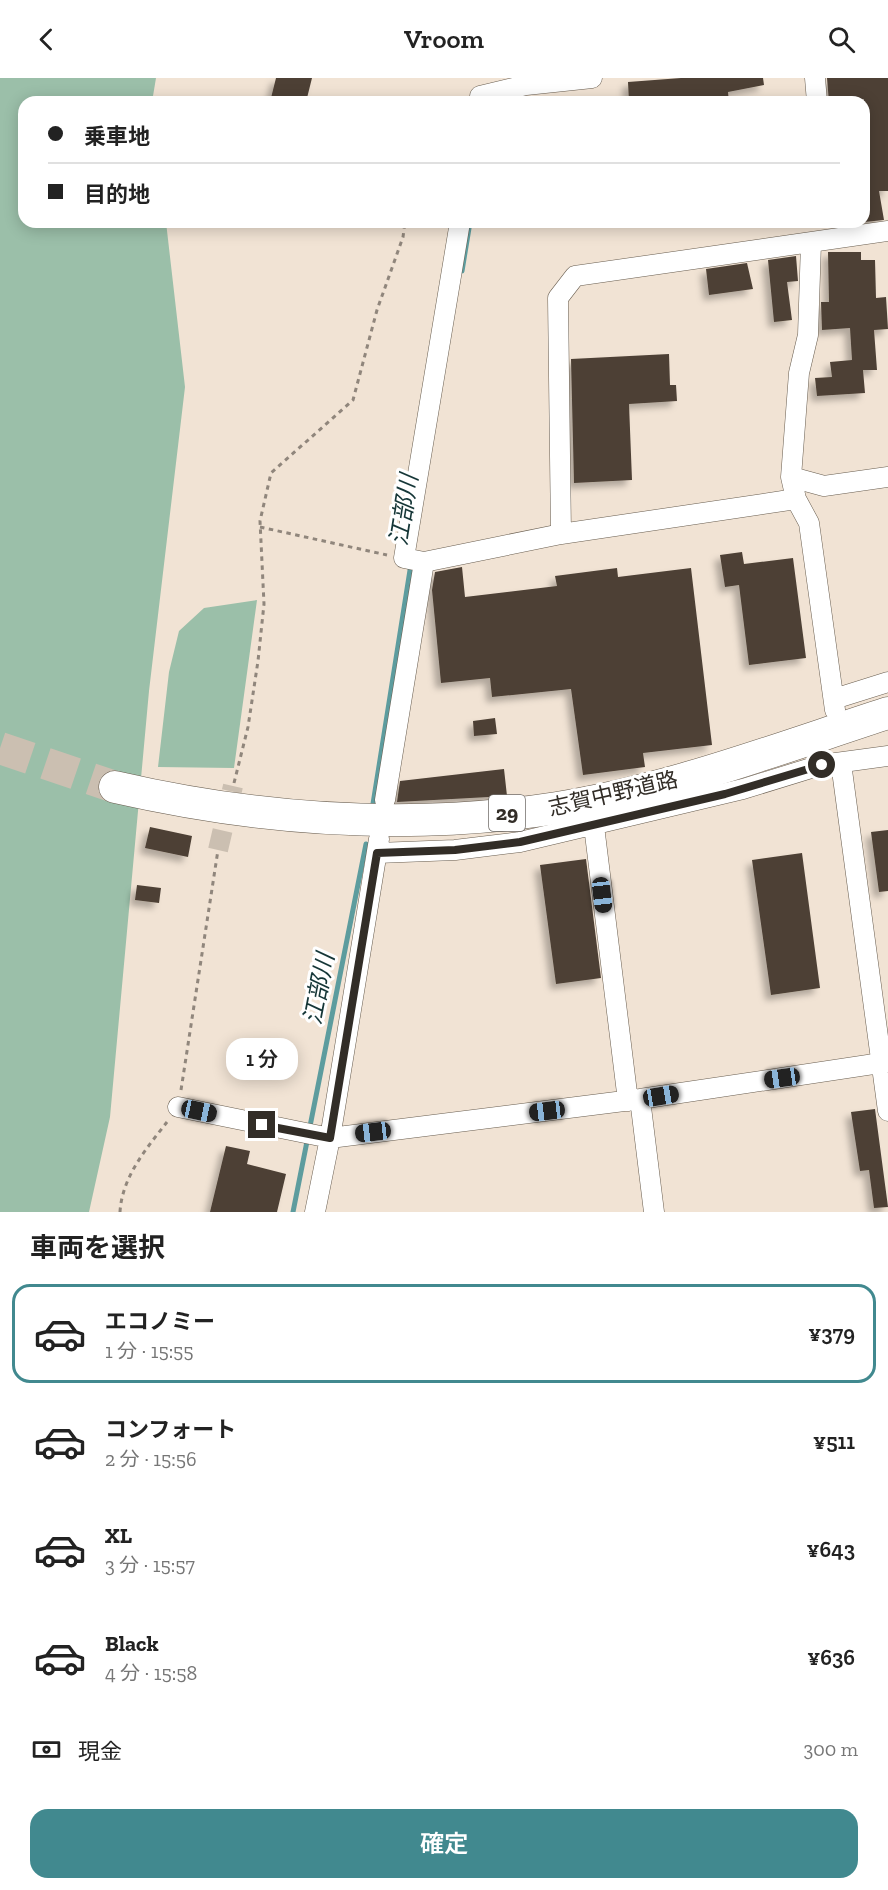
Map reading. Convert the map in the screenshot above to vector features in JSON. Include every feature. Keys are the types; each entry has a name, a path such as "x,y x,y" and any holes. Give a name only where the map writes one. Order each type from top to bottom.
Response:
{"main road":[{"name":"志賀中野道路","path":"115,787 178,801 282,816 438,820 556,808 652,788 888,713"}],"street":[{"path":"482,96 492,78"},
{"path":"490,96 526,85 592,78"},
{"path":"815,78 816,96"},
{"path":"459,228 404,558 424,562 561,534 796,499"},
{"path":"561,534 558,298 575,276 823,235 888,231"},
{"path":"823,235 808,335 799,373 791,477 796,499 809,523 834,704 888,682"},
{"path":"791,477 824,486 888,477"},
{"path":"385,800 424,562"},
{"path":"315,1212 330,1138 378,846 455,850 520,842 743,789 822,765 888,756"},
{"path":"841,763 884,1062 888,1111"},
{"path":"594,826 634,1100 654,1212"},
{"path":"178,1107 330,1138 634,1100 884,1062"}],"path":[{"path":"233,786 248,727 264,604 260,527 271,473 353,400 377,310 404,228"},
{"path":"260,527 404,558"},
{"path":"120,1212 121,1197 138,1160 178,1107 218,850"}],"green space":[{"path":"0,78 156,78 153,96 18,96 18,228 167,228 185,387 149,691 110,1117 89,1212 0,1212"},
{"path":"257,600 234,768 158,767 169,672 179,631 204,608"}],"building":[{"path":"276,78 312,78 308,96 272,96"},
{"path":"681,78 763,78 764,85 728,92 728,96 629,96 628,82"},
{"path":"827,78 888,78 888,191 879,191 884,220 870,221 870,96 828,96"},
{"path":"828,252 861,252 861,260 875,260 876,298 886,297 888,329 874,330 877,370 863,370 865,393 817,396 815,378 832,377 830,362 852,360 850,328 822,330 821,302 829,302"},
{"path":"796,256 798,281 787,282 792,320 774,322 768,260"},
{"path":"747,263 753,289 709,295 706,269"},
{"path":"669,354 670,385 676,385 677,401 629,404 632,480 574,483 571,359"},
{"path":"742,552 744,564 793,558 806,658 749,665 739,585 725,587 720,555"},
{"path":"462,567 465,597 557,586 555,576 617,568 618,577 691,568 712,745 643,753 645,767 583,775 571,689 492,697 490,678 441,683 432,590 435,572"},
{"path":"495,718 497,734 474,736 473,721"},
{"path":"504,769 507,796 397,802 400,781"},
{"path":"150,827 192,836 188,857 145,848"},
{"path":"888,830 888,891 879,892 871,832"},
{"path":"802,853 820,988 771,995 752,860"},
{"path":"586,859 601,978 556,984 540,865"},
{"path":"137,885 161,888 159,903 135,900"},
{"path":"875,1109 888,1207 874,1208 869,1170 860,1171 851,1112"},
{"path":"226,1146 250,1151 247,1164 286,1174 277,1212 210,1212"}],"waterway":[{"name":"江部川","path":"462,271 469,228"},
{"name":"江部川","path":"373,804 411,564"},
{"name":"江部川","path":"293,1212 366,844"}],"tunnel":[{"path":"0,748 115,787"},
{"path":"218,850 233,786"}],"route":[{"path":"262,1125 330,1138 377,853 455,850 520,842 647,814 743,789 822,765"}]}
